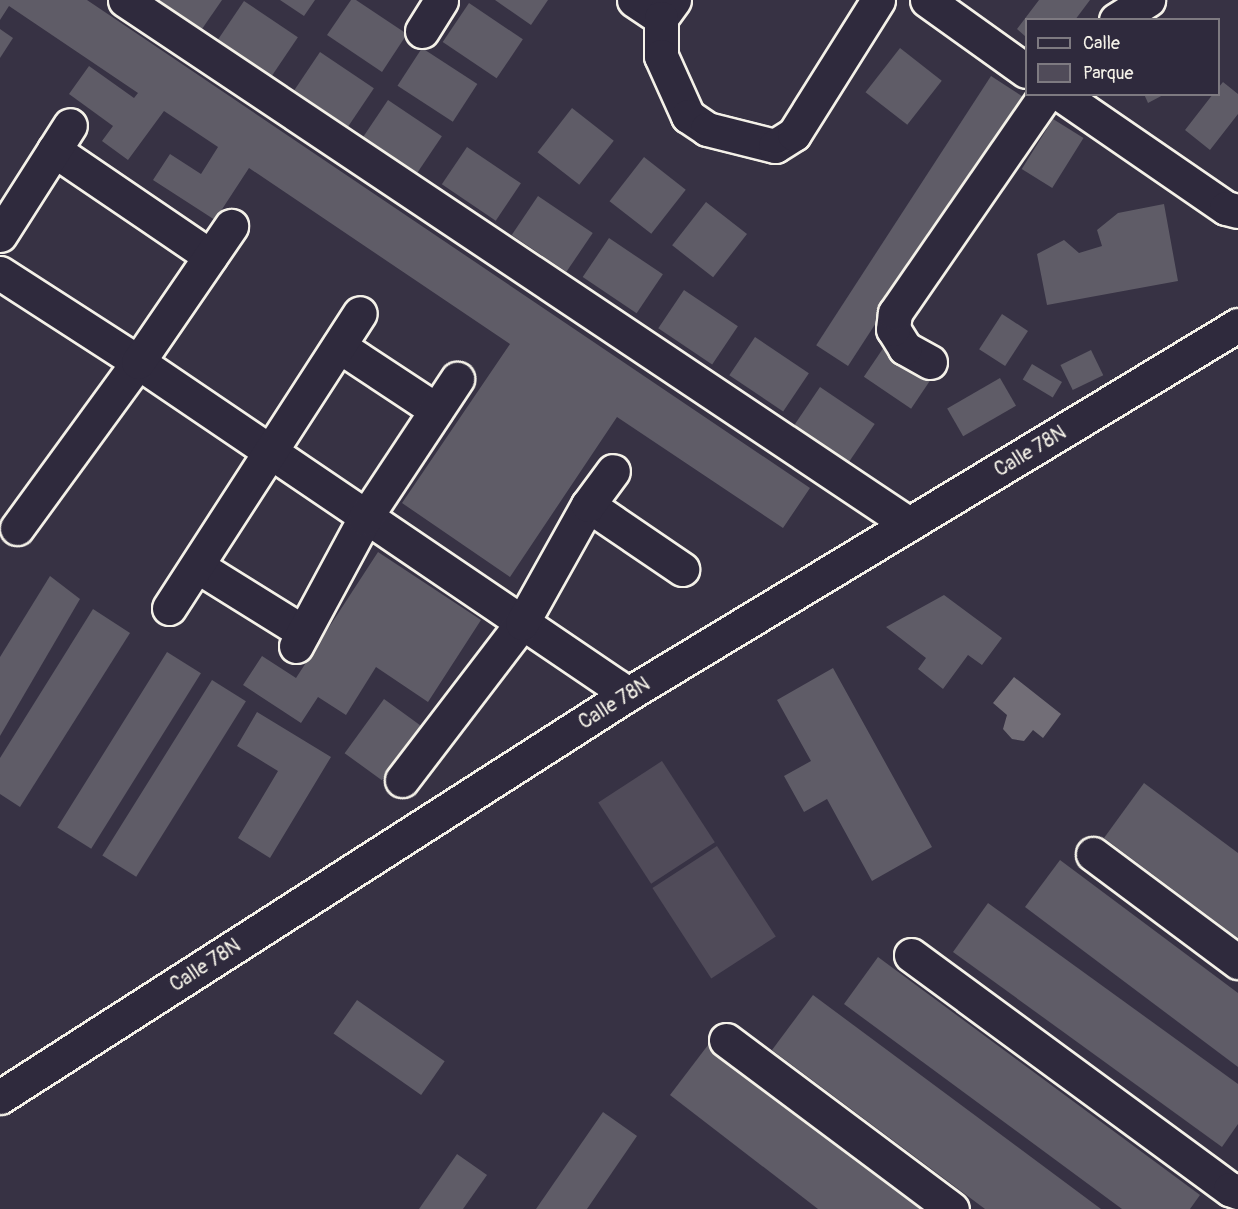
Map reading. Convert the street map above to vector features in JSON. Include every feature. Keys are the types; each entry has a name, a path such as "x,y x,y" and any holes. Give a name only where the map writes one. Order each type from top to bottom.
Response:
{"street":[{"path":"125,0 909,524"},
{"path":"422,31 441,0"},
{"path":"656,6 661,56 688,116 707,129 775,146 794,134 878,0"},
{"path":"927,0 1025,70"},
{"path":"1119,18 1148,0"},
{"path":"930,362 906,348 893,329 896,313 1045,96"},
{"path":"1063,96 1234,217"},
{"path":"0,235 62,137 210,256"},
{"path":"16,528 138,362 231,226"},
{"path":"0,273 138,362 269,454 628,694"},
{"path":"169,608 360,313"},
{"name":"Calle 78N","path":"0,1096 628,694 1238,325"},
{"path":"339,346 436,410"},
{"path":"197,566 299,639 365,518 457,379"},
{"path":"402,780 522,622 588,506 613,471"},
{"path":"588,506 682,569"},
{"path":"1093,854 1238,962"},
{"path":"911,955 1231,1191"},
{"path":"726,1040 952,1209"}],"green space":[{"path":"662,761 715,842 651,884 598,802"},
{"path":"717,846 776,937 711,979 652,888"}],"shaded area":[{"path":"1014,677 1061,714 1043,738 1033,730 1024,741 1012,739 1003,729 1007,715 993,703"}],"building":[{"path":"0,0 87,0 810,488 783,528 617,417 510,577 402,503 510,344 249,168 215,220 153,180 170,154 201,174 218,147 164,111 128,160 102,141 113,126 69,94 89,66 134,98 138,93 9,6 0,20"},
{"path":"159,0 222,0 202,29"},
{"path":"280,0 315,0 304,16"},
{"path":"351,0 356,0 407,34 382,72 327,35"},
{"path":"495,0 548,0 531,25"},
{"path":"1039,0 1090,0 1076,18 1025,18"},
{"path":"244,1 298,37 272,76 218,40"},
{"path":"469,3 523,39 497,78 443,42"},
{"path":"1025,18 1025,36 1017,29"},
{"path":"0,29 13,38 0,58"},
{"path":"422,48 477,84 453,122 397,86"},
{"path":"900,48 942,81 907,125 866,92"},
{"path":"320,52 374,88 348,126 294,90"},
{"path":"991,76 1023,97 848,366 816,345"},
{"path":"1223,82 1238,94 1238,114 1210,150 1185,130 1211,96 1220,96 1220,86"},
{"path":"1145,96 1161,96 1148,103"},
{"path":"388,100 442,136 416,174 362,138"},
{"path":"572,108 614,141 579,185 538,152"},
{"path":"1053,119 1084,138 1052,188 1022,169"},
{"path":"467,147 521,183 496,221 442,184"},
{"path":"644,157 686,190 651,234 610,201"},
{"path":"538,196 593,233 566,272 512,235"},
{"path":"706,202 747,234 713,277 672,245"},
{"path":"1164,204 1178,281 1047,305 1037,254 1064,240 1079,253 1102,246 1097,230 1118,213"},
{"path":"609,238 663,274 637,313 583,277"},
{"path":"684,290 738,326 712,364 658,328"},
{"path":"1002,314 1028,331 1005,366 979,349"},
{"path":"755,337 809,373 783,411 729,375"},
{"path":"884,347 931,379 911,409 864,377"},
{"path":"1091,350 1103,375 1073,390 1060,365"},
{"path":"1032,364 1062,382 1053,397 1023,379"},
{"path":"1000,378 1016,406 963,436 947,408"},
{"path":"820,387 875,424 848,463 794,426"},
{"path":"378,552 481,620 428,702 376,667 346,715 318,697 301,723 243,685 262,656 296,678"},
{"path":"50,576 80,599 0,736 0,657"},
{"path":"944,595 1002,638 982,665 968,655 943,689 918,669 926,658 886,627"},
{"path":"93,609 130,633 20,807 0,794 0,758"},
{"path":"167,652 201,673 91,849 57,828"},
{"path":"833,668 932,847 872,881 827,799 804,812 784,776 811,761 777,700"},
{"path":"212,680 246,701 136,877 102,856"},
{"path":"384,699 421,726 382,780 345,753"},
{"path":"257,712 331,757 270,858 238,838 278,771 237,746"},
{"path":"1144,783 1238,853 1238,938 1104,838"},
{"path":"1060,860 1238,993 1238,1067 1025,907"},
{"path":"988,903 1238,1084 1238,1124 1222,1147 953,952"},
{"path":"878,957 1200,1195 1190,1209 1122,1209 844,1004"},
{"path":"813,995 1101,1209 985,1209 772,1050"},
{"path":"357,1000 445,1061 421,1095 333,1034"},
{"path":"708,1045 920,1209 818,1209 670,1095"},
{"path":"603,1112 637,1136 587,1209 536,1209"},
{"path":"457,1154 487,1175 463,1209 419,1209"}]}
